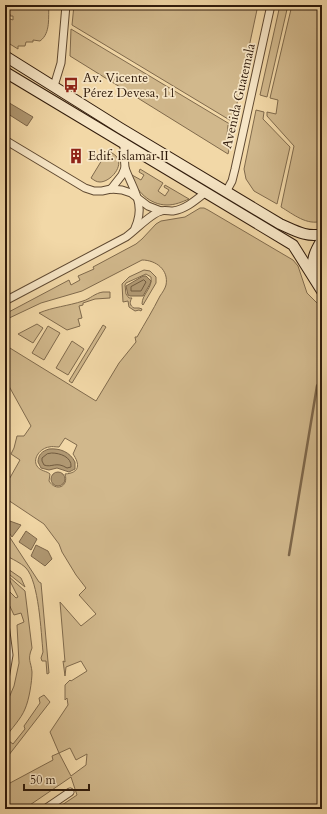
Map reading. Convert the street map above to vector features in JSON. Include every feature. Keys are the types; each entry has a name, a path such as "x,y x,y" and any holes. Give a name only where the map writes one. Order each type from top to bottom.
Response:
{"main road":[{"path":"5,56 226,192 299,233 314,236 322,234"},
{"path":"5,72 124,142 293,245 322,291"},
{"path":"316,281 313,270 313,259 316,248 322,240"}],"street":[{"path":"54,86 61,63 66,5"},
{"name":"Avenida Guatemala","path":"226,192 232,181 235,169 271,5"},
{"path":"5,140 86,188 94,191 111,189 122,190 138,198 148,206 161,211 172,211 183,208 206,192"},
{"path":"124,142 126,168 138,198 140,218 134,232"},
{"path":"111,189 126,168"},
{"path":"5,301 134,232 147,220 161,211"},
{"path":"5,624 9,655 5,679"},
{"path":"45,809 70,792"}],"shaded area":[{"path":"22,5 49,5 48,24 44,38 40,41 33,40 33,42 26,42 25,46 18,46 18,49 5,41 5,17 13,20 13,16 10,16 10,14 5,10"},
{"path":"74,5 258,5 233,122 72,25"},
{"path":"280,5 288,5 267,97 260,95"},
{"path":"292,5 322,5 322,221 316,222 306,221 281,207 294,146 267,116 267,112 276,114 278,100 270,98"},
{"path":"71,29 233,126 228,125 227,135 232,137 228,154 70,56"},
{"path":"256,110 264,112 263,119 290,147 277,204 254,191 246,179 244,169"},
{"path":"108,150 116,156 119,164 118,169 108,179 100,182 96,181 91,178"},
{"path":"140,169 163,183 158,191 165,196 169,190 164,187 165,185 189,199 176,204 167,205 155,203 149,200 140,192 132,175 141,180 144,175 139,172"},
{"path":"200,208 204,208 293,260 298,266 307,293 322,308 322,809 56,809 77,795 71,777 24,809 5,809 5,774 10,783 53,760 52,756 59,753 50,732 68,705 67,698 65,700 65,685 70,680 71,681 87,671 81,661 66,667 65,676 60,602 81,626 96,614 79,595 86,588 76,575 62,552 59,544 44,524 5,498 5,482 7,483 20,460 11,454 17,436 24,436 31,426 5,379 5,345 96,401 119,363 136,342 135,337 137,337 165,288 165,275 163,270 157,264 147,260 142,260 82,291 41,303 5,320 5,314 69,280 71,285 80,280 78,276 94,269 93,267 136,244 161,221 185,217","holes":["65,438 77,445 73,454 78,464 74,472 65,474 66,478 64,485 58,487 49,481 50,474 38,468 36,457 43,449 59,447","70,748 76,760 87,754 86,765 71,776 59,753"]},
{"path":"144,270 150,271 156,277 156,283 143,305 142,300 149,288 151,277 146,274 126,283 125,285 126,294 129,298 132,298 130,304 134,308 142,309 141,311 135,311 129,307 128,301 123,302 122,284 129,277"},
{"path":"103,292 110,292 110,298 95,299 79,306 82,318 78,319 80,326 67,330 39,313 83,301"},
{"path":"37,324 43,328 33,343 18,334"},
{"path":"103,325 106,327 72,383 69,381"},
{"path":"48,326 60,333 44,360 32,353"},
{"path":"72,341 84,349 68,375 56,368"},
{"path":"5,530 41,583 49,673 47,674 46,661 42,661 41,658 43,652 40,620 34,584 26,568 5,555"},
{"path":"5,567 21,578 25,587 5,571"},
{"path":"7,575 25,591 32,648 30,658 32,672 30,691 25,709 5,738 5,707 14,686 19,663 17,625 24,622 21,613 14,615 5,596 5,587 16,598 18,597"},
{"path":"44,695 50,702 5,760 5,738 13,744 25,729 24,726 40,703 39,698"}],"water":[{"path":"6,101 33,117 27,126 5,112"},
{"path":"143,276 146,276 151,281 143,296 128,295 126,286"},
{"path":"49,449 57,449 67,453 75,462 75,469 69,472 57,468 49,470 41,468 38,462 39,457 42,452"},
{"path":"58,472 63,474 65,479 63,484 58,486 53,484 51,479 53,474"},
{"path":"7,520 21,525 12,537 5,527"},
{"path":"26,531 37,539 31,550 19,542"},
{"path":"36,545 48,551 52,559 45,566 31,556"}],"waterway":[{"path":"289,555 317,386 322,378"}],"place":[{"name":"Av. Vicente Pérez Devesa, 11","path":"71,85"},
{"name":"Edif. Islamar II","path":"76,156"}]}
